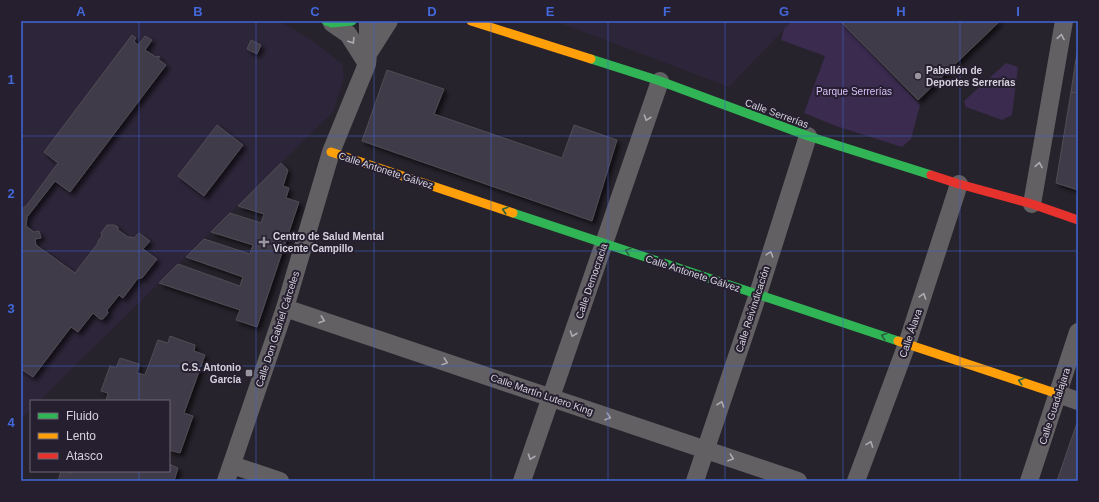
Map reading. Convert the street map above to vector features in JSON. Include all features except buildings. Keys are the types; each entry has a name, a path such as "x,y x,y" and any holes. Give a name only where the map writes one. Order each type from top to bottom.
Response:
{"street":[{"path":"329,22 352,21"},
{"name":"Calle Don Gabriel Cárceles","path":"367,59 368,21"},
{"name":"Calle Don Gabriel Cárceles","path":"229,473 285,308 331,152 367,59 389,21"},
{"name":"Calle Serrerías","path":"471,21 660,82 808,136 959,184 1032,204 1078,220"},
{"path":"1032,204 1064,21"},
{"path":"329,22 348,34 367,59"},
{"name":"Calle Democracia","path":"522,481 660,82"},
{"name":"Calle Reivindicación","path":"695,481 758,294 808,136"},
{"name":"Calle Antonete Gálvez","path":"331,152 1078,401"},
{"name":"Calle Álava","path":"856,481 907,344 959,184"},
{"name":"Calle Martín Lutero King","path":"285,308 798,481"},
{"name":"Calle Guadalajara","path":"1029,481 1078,332"},
{"path":"229,473 280,481"}],"shaded area":[{"path":"21,21 279,21 312,40 342,64 344,77 333,112 40,400 30,400 30,410 21,419"},
{"path":"555,21 792,21 729,87"}],"green space":[{"name":"Parque Serrerías","path":"792,21 840,21 920,105 911,139 902,147 836,126 804,113 825,56 781,40 784,29"},
{"path":"1006,63 1018,67 1012,115 1002,120 966,107 964,101"}],"traffic: fast":[{"path":"326,21 332,23 352,21"},
{"path":"591,59 660,81 808,136 931,175"},
{"path":"513,213 898,341"}],"traffic: slow":[{"path":"471,21 591,59"},
{"path":"331,152 513,213"},
{"path":"898,341 1058,394"}],"traffic: jam":[{"path":"931,175 1032,204 1078,220"}],"place":[{"name":"Pabellón de Deportes Serrerías","path":"918,76"},
{"name":"Centro de Salud Mental Vicente Campillo","path":"264,242"},
{"name":"C.S. Antonio García","path":"249,373"}]}
